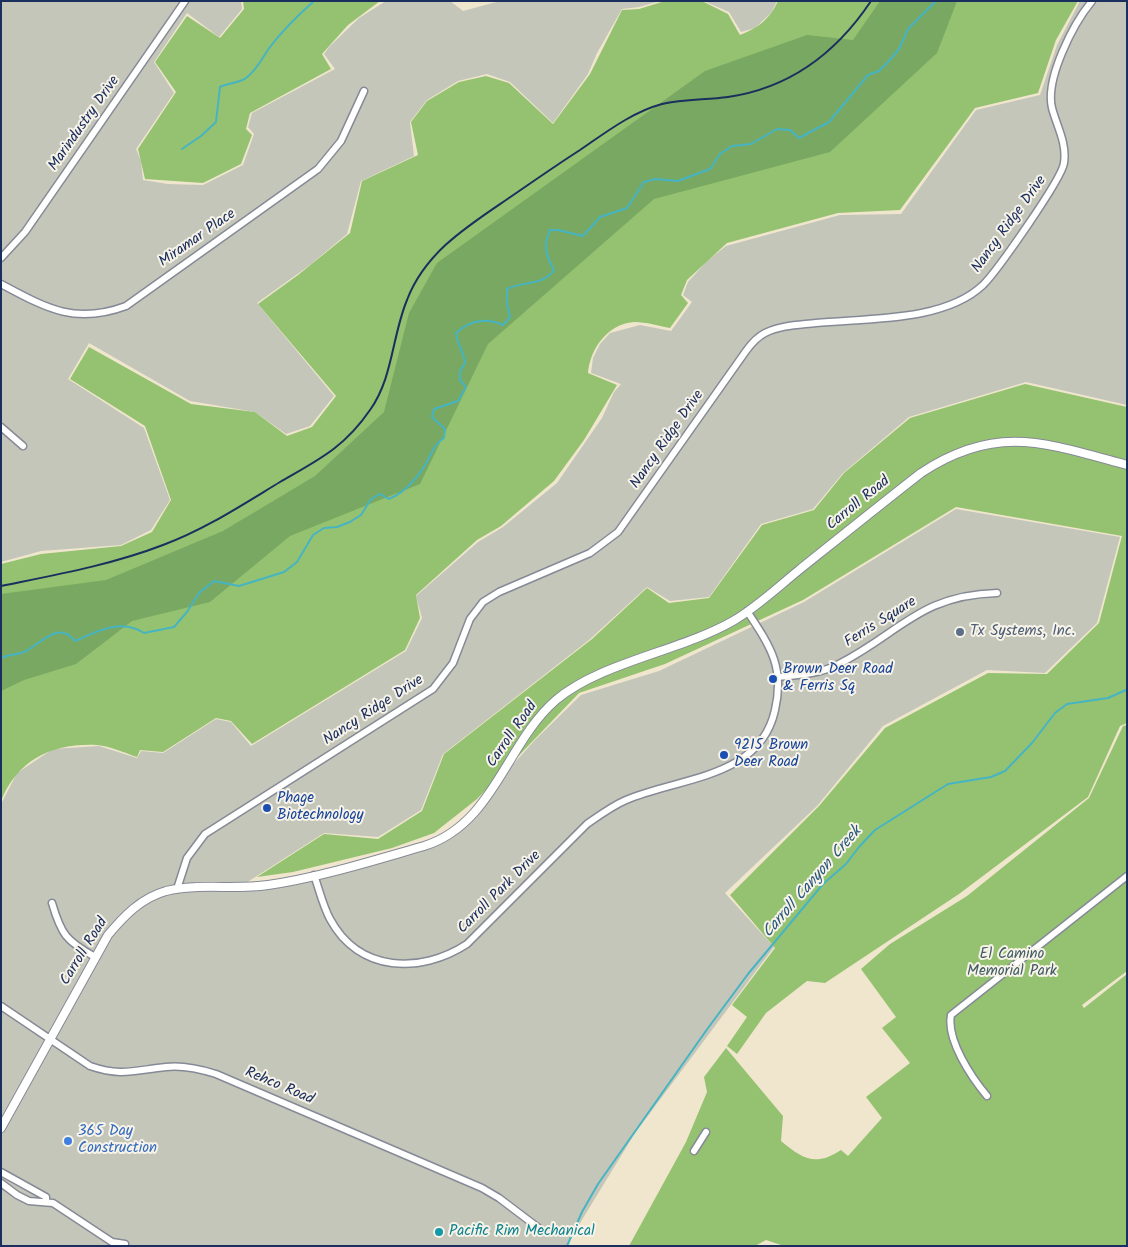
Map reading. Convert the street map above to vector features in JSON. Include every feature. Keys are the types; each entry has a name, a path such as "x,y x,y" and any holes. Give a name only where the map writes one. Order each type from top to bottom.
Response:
{"main road":[{"name":"Carroll Road","path":"1,1128 108,935 129,911 152,897 177,890 269,885 426,845 444,836 474,814 489,795 537,721 558,698 588,680 721,627 747,611 921,473 940,460 967,448 993,442 1020,440 1053,444 1127,465"}],"street":[{"name":"Marindustry Drive","path":"1,258 24,232 185,1"},
{"name":"Nancy Ridge Drive","path":"177,890 187,858 204,834 433,689 452,663 470,619 483,602 499,592 590,552 618,532 746,351 759,337 784,326 931,311 960,301 982,285 1060,177 1065,153 1064,141 1052,108 1050,93 1052,80 1070,35 1092,1"},
{"name":"Miramar Place","path":"1,284 56,311 81,315 97,314 126,306 318,170 341,141 364,91"},
{"path":"1,427 23,446"},
{"name":"Ferris Square","path":"779,677 821,671 839,664 921,611 942,601 964,595 996,593"},
{"path":"747,611 767,642 779,677"},
{"name":"Carroll Park Drive","path":"314,875 330,918 346,940 378,959 411,965 432,962 449,956 467,944 587,824 605,810 642,795 721,771 749,754 764,736 774,717 779,693 779,677"},
{"path":"987,1096 977,1084 960,1054 949,1025 951,1015 1127,876"},
{"path":"52,902 58,924 74,945 95,957"},
{"name":"Rehco Road","path":"1,1006 90,1066 106,1072 140,1072 168,1067 197,1068 216,1074 482,1188 499,1198 540,1229"},
{"path":"694,1151 706,1132"},
{"path":"1,1172 46,1197 46,1202"},
{"path":"1,1183 16,1195 29,1201 43,1204 46,1202 112,1242 125,1244"}],"shaded area":[{"path":"1,1 241,1 242,9 219,37 187,13 154,62 174,93 136,149 141,161 143,180 168,184 203,185 243,165 254,134 248,127 252,113 335,69 324,54 329,47 359,18 386,1 450,1 463,11 500,1 660,1 639,7 622,9 597,53 588,74 553,123 510,82 487,74 458,81 427,100 410,122 414,156 361,181 347,234 310,265 257,303 334,396 310,426 286,434 255,412 190,401 89,343 68,379 144,428 170,500 151,530 121,545 41,551 1,562"},
{"path":"704,1 777,1 771,13 755,28 741,32 729,12"},
{"path":"1080,1 1127,1 1127,405 1026,382 909,417 843,473 813,509 761,524 709,597 670,601 647,587 589,640 443,754 421,810 378,837 324,833 235,890 375,862 447,839 534,741 581,695 659,671 804,602 956,509 1120,537 1097,623 1045,673 987,670 883,726 817,806 725,893 774,947 635,1133 566,1246 1,1246 1,804 17,773 53,749 99,746 137,758 141,751 163,753 216,719 231,722 251,746 406,651 422,618 416,596 478,542 503,527 557,483 602,418 614,392 621,384 591,373 593,358 600,344 610,333 640,325 671,331 692,302 683,295 688,282 707,261 726,246 840,215 901,214 976,110 1040,95 1057,45"}],"green space":[{"path":"243,1 380,1 348,25 322,54 331,69 250,113 246,129 252,135 241,164 203,183 145,179 138,149 176,92 155,62 187,16 220,38 244,9"},
{"path":"665,1 702,1 728,14 740,35 763,22 778,1 1078,1 1056,40 1038,93 975,108 900,210 838,213 727,243 687,280 681,295 688,303 670,328 635,322 625,323 609,332 592,355 588,373 617,385 584,440 554,481 501,526 477,540 416,595 420,618 405,650 252,744 231,721 216,718 163,752 140,750 137,757 97,745 66,747 39,756 27,764 8,786 1,801 1,564 41,554 121,546 152,532 171,500 145,426 70,379 89,347 191,404 255,412 287,436 312,427 336,396 258,304 350,233 362,181 418,155 411,122 427,101 459,82 486,76 509,83 553,124 590,74 622,10 639,9"},
{"path":"880,1 957,1 937,53 830,152 654,199 488,344 420,484 290,536 210,602 132,621 76,664 24,680 1,691 1,594 106,580 223,531 315,476 384,412 409,313 437,263 705,71 807,35 853,40"},
{"path":"1025,384 1127,407 1127,723 1120,726 1088,797 959,894 825,983 807,981 766,1013 737,1054 727,1046 747,1017 732,1005 775,948 730,895 819,806 885,728 988,673 1047,674 1099,623 1122,536 956,507 803,600 665,664 579,693 477,799 434,833 392,848 293,872 257,877 324,834 378,839 422,811 444,754 592,639 647,588 669,603 709,598 762,525 814,510 844,473 910,418"},
{"name":"El Camino Memorial Park","path":"1127,725 1127,971 1082,1005 1084,1008 1127,974 1127,1246 784,1246 766,1240 755,1246 629,1246 686,1142 707,1092 704,1077 726,1048 783,1116 781,1141 810,1159 824,1158 841,1150 848,1156 882,1118 866,1097 910,1063 882,1028 896,1017 861,969 890,944 967,896 1089,798 1123,726"}],"waterway":[{"path":"182,149 201,136 216,122 220,87 241,81 250,75 280,35 314,1"},
{"path":"1,658 24,652 56,633 69,635 75,641 101,630 118,626 135,629 144,633 174,627 187,612 199,593 214,581 239,586 284,572 297,562 313,535 324,528 337,527 350,522 361,515 371,499 380,494 389,499 401,492 416,478 436,446 444,438 445,429 432,417 434,409 458,401 466,387 460,380 460,371 465,363 456,333 467,325 478,321 490,321 503,325 510,317 507,304 507,289 544,279 554,270 546,251 550,230 583,236 600,217 627,208 644,182 655,179 678,181 710,169 720,154 732,146 751,144 777,129 790,130 799,138 829,122 868,75 879,71 889,61 899,49 908,29 936,1"},
{"name":"Carroll Canyon Creek","path":"567,1246 582,1212 598,1184 708,1028 748,974 823,884 846,864 875,830 948,784 991,777 1005,771 1032,743 1055,713 1067,704 1108,698 1126,690"}],"railway":[{"path":"1,586 103,564 178,539 223,516 330,452 360,423 378,398 388,371 407,300 424,268 448,242 491,210 609,130 640,112 670,102 728,97 751,92 792,76 810,65 843,36 871,1"}],"place":[{"name":"Tx Systems, Inc.","path":"960,632"},
{"name":"Brown Deer Road & Ferris Sq","path":"773,679"},
{"name":"9215 Brown Deer Road","path":"724,755"},
{"name":"Phage Biotechnology","path":"267,808"},
{"name":"365 Day Construction","path":"68,1141"},
{"name":"Pacific Rim Mechanical","path":"439,1232"}]}
